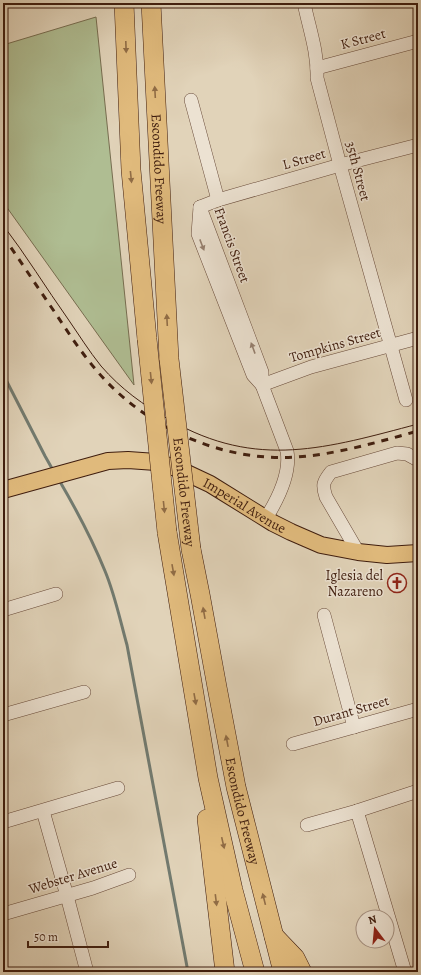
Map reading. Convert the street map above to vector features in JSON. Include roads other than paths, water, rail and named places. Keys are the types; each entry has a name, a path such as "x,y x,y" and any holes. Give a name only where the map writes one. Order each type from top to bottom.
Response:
{"highway":[{"name":"Escondido Freeway","path":"124,3 131,170 167,532 208,778 233,890 255,972"},
{"name":"Escondido Freeway","path":"151,3 169,359 190,549 200,594 236,787 283,972"},
{"path":"208,778 207,822 225,972"},
{"path":"274,936 295,958 302,972"}],"main road":[{"name":"Imperial Avenue","path":"3,490 108,461 128,460 156,462 176,468 210,484 291,532 321,545 358,552 387,555 418,553"}],"street":[{"name":"35th Street","path":"304,3 314,46 317,68 316,78 406,400"},
{"name":"K Street","path":"317,68 418,41"},
{"name":"Francis Street","path":"191,100 218,200"},
{"name":"L Street","path":"200,207 218,200 340,165 418,145"},
{"name":"Francis Street","path":"200,207 198,234 253,375 262,385 287,450 288,457 286,474 275,504 266,518"},
{"name":"Tompkins Street","path":"262,385 311,367 418,338"},
{"path":"358,552 326,497 323,489 325,480 331,472 397,453 407,454 418,460"},
{"path":"3,610 56,594"},
{"path":"324,615 354,727"},
{"path":"3,716 84,692"},
{"name":"Durant Street","path":"293,744 418,709"},
{"path":"3,822 118,788"},
{"path":"307,825 357,811 418,791"},
{"path":"43,811 88,972"},
{"path":"357,811 405,972"},
{"name":"Webster Avenue","path":"3,914 93,888 129,875"}],"waterway":[{"path":"3,374 54,472"},
{"path":"59,480 95,547 115,598 127,645 188,972"}],"tram line":[{"path":"3,225 101,366 133,396 170,420 202,436 233,445 263,450 292,450 353,441 418,424"}],"railway":[{"path":"3,236 73,340 99,373 125,399 170,429 219,449 271,457 297,457 328,453 358,447 418,431"}],"place":[{"name":"Iglesia del Nazareno","path":"397,583"}]}
